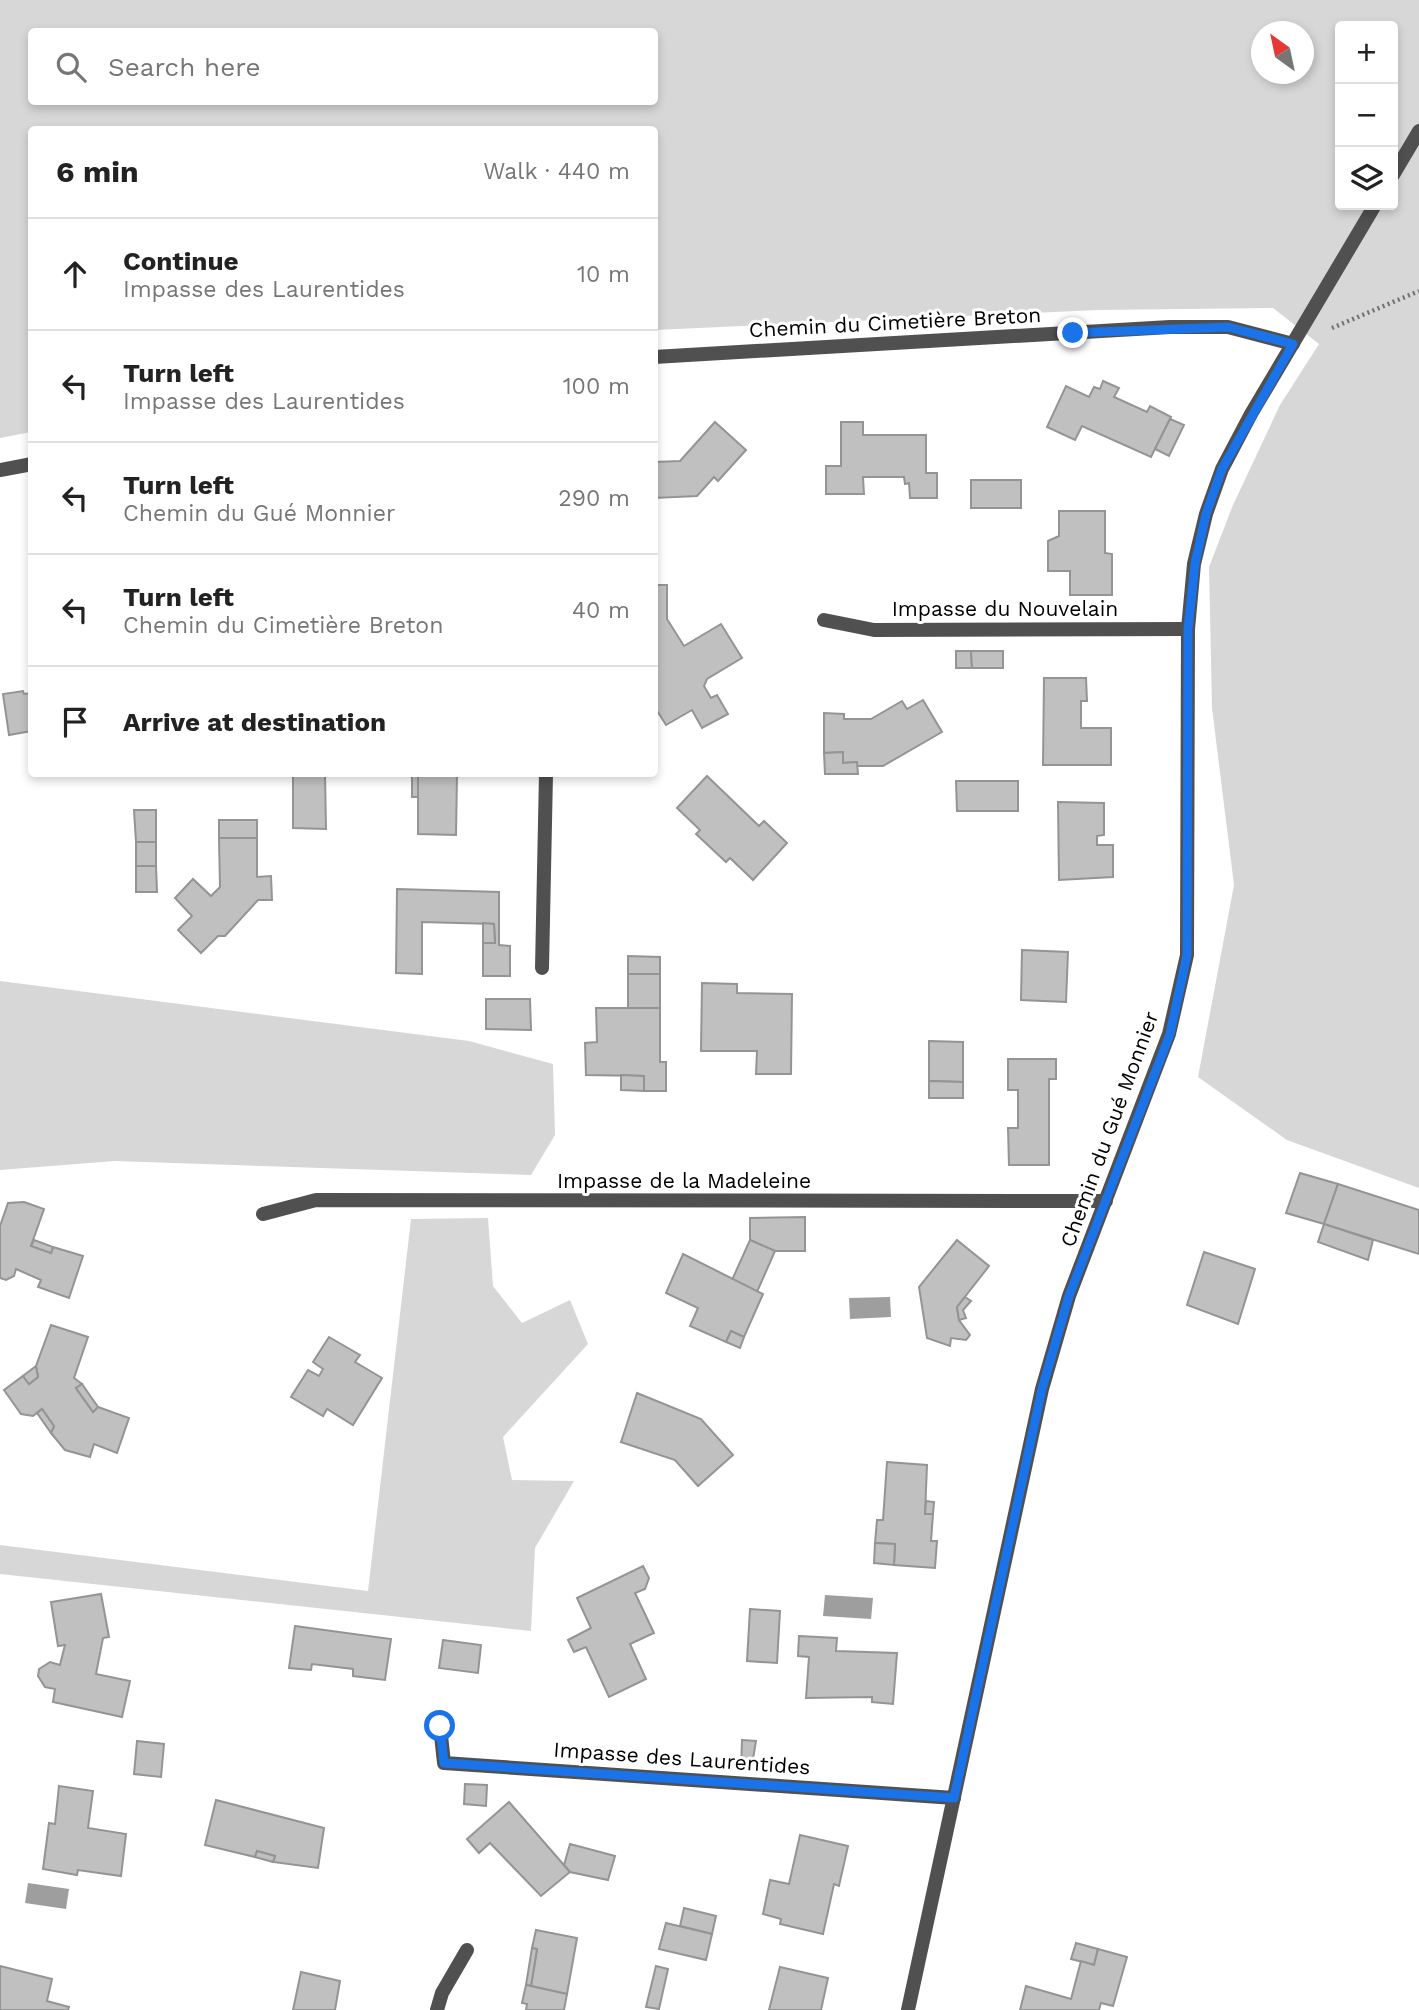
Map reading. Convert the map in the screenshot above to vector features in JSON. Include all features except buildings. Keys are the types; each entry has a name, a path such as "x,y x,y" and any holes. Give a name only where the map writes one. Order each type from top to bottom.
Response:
{"street":[{"path":"1398,167 1419,131"},
{"name":"Chemin du Gué Monnier","path":"908,2010 1042,1389 1069,1296 1170,1034 1187,955 1188,629 1195,564 1206,514 1222,469 1372,210"},
{"name":"Chemin du Cimetière Breton","path":"658,357 1170,327 1228,327 1293,344"},
{"path":"0,470 28,465"},
{"name":"Impasse du Nouvelain","path":"824,620 874,630 1188,629"},
{"path":"542,968 546,777"},
{"name":"Impasse de la Madeleine","path":"264,1214 316,1200 1105,1201"},
{"name":"Impasse des Laurentides","path":"440,1726 444,1763 954,1798"},
{"path":"438,2010 442,1993 467,1950"}],"path":[{"path":"1293,344 1419,291"}],"shaded area":[{"path":"0,0 1419,0 1419,1188 1287,1140 1198,1077 1234,885 1212,708 1209,567 1233,505 1280,405 1319,344 1273,308 1098,310 658,330 658,126 28,126 28,433 0,438"},
{"path":"0,981 469,1041 553,1064 555,1135 531,1175 115,1161 0,1170"},
{"path":"488,1218 493,1286 522,1323 570,1300 588,1344 503,1437 512,1480 574,1481 535,1548 531,1631 0,1574 0,1545 368,1591 411,1219"},
{"path":"890,1297 891,1317 850,1319 849,1298"},
{"path":"825,1595 873,1598 871,1619 823,1616"},
{"path":"28,1883 69,1889 66,1909 25,1903"}],"route":[{"path":"440,1726 444,1763 954,1798 1042,1389 1069,1296 1170,1034 1187,955 1188,629 1195,564 1206,514 1222,469 1293,344 1228,327 1170,327 1073,333"}]}
